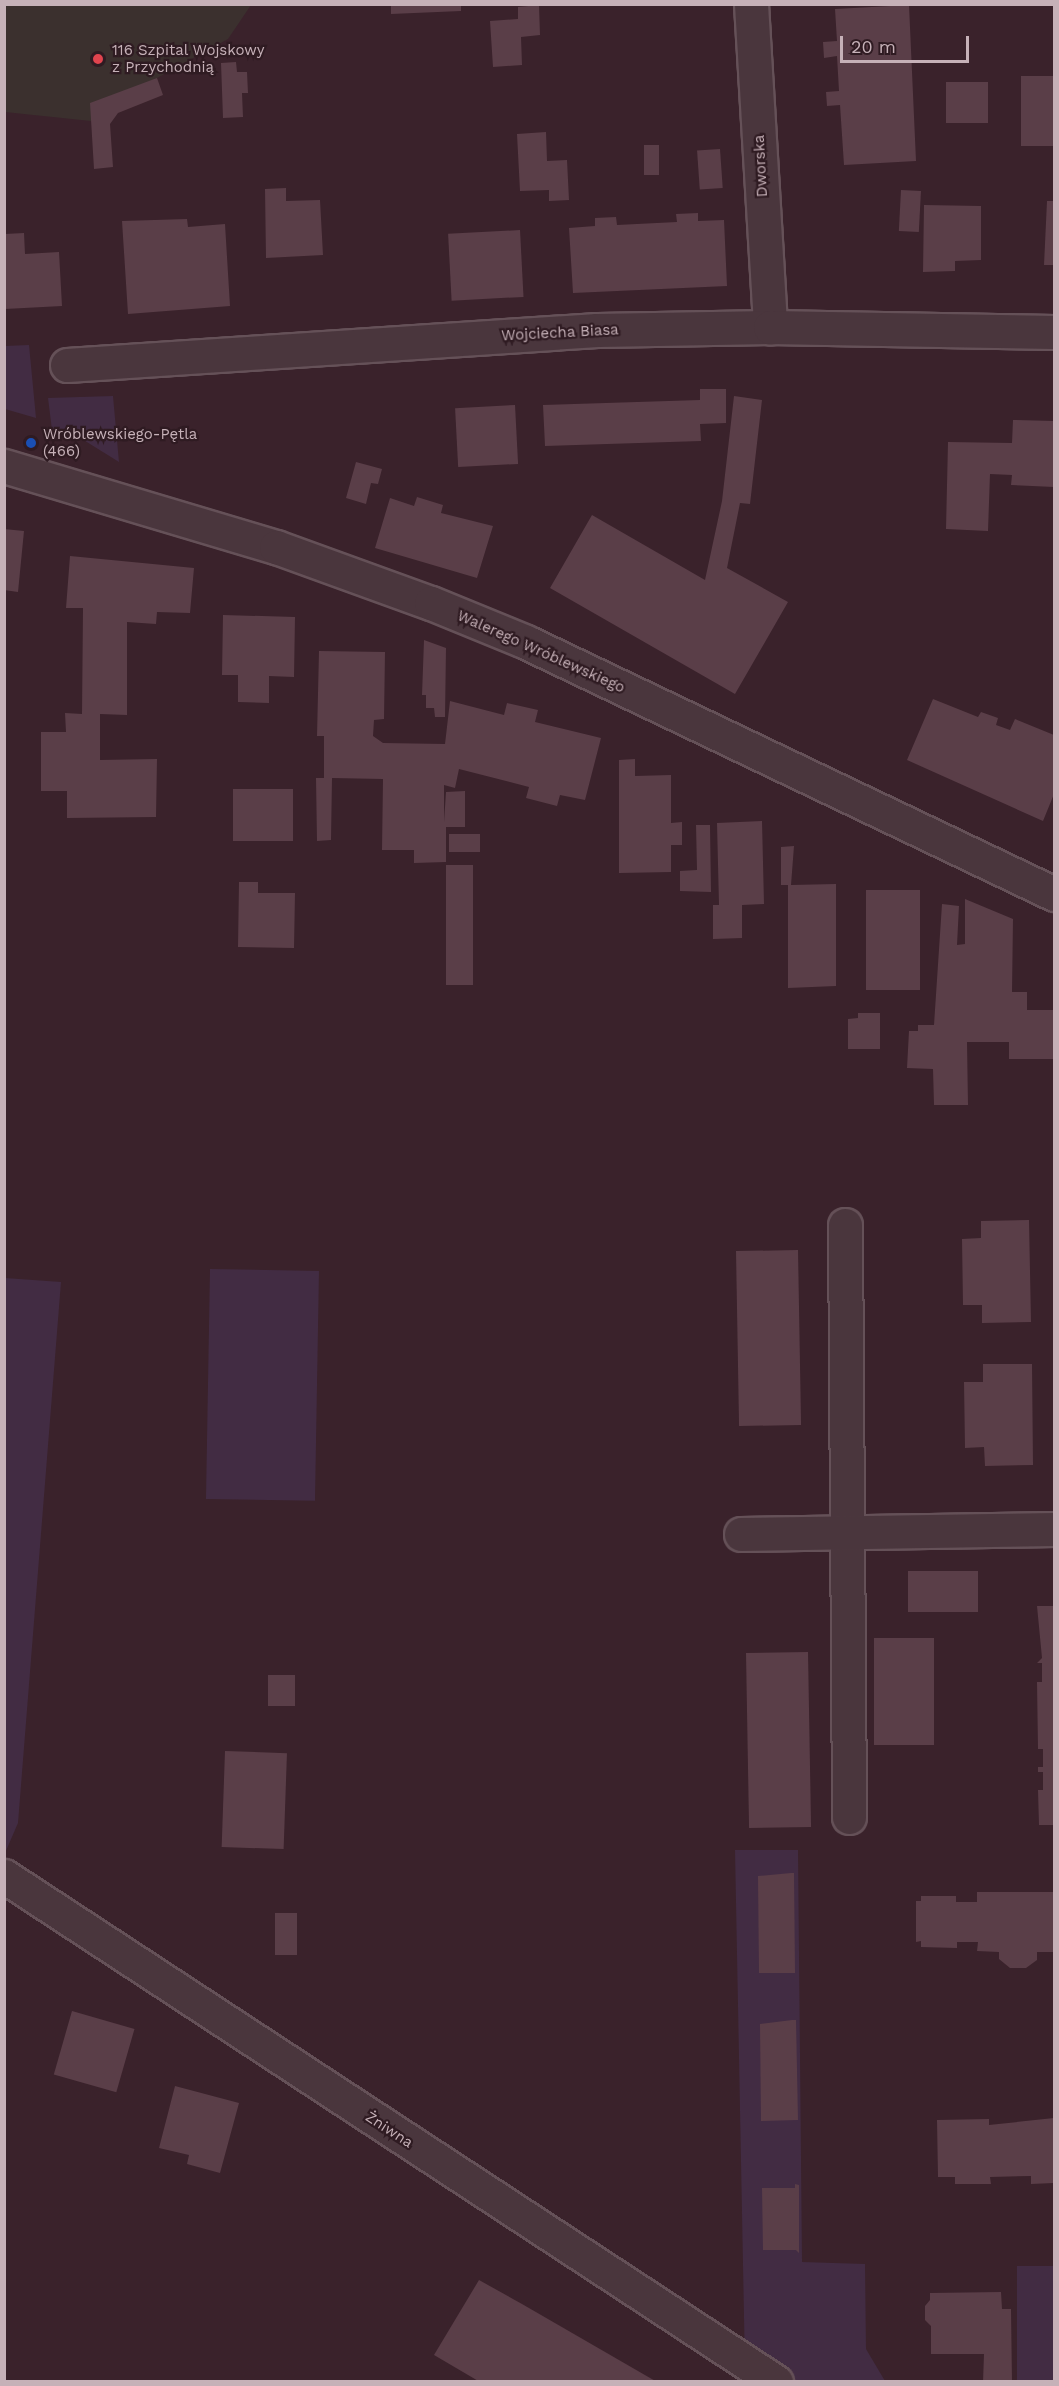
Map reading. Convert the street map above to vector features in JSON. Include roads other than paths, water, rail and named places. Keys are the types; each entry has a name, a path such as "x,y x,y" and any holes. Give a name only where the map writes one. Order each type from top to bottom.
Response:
{"street":[{"name":"Dworska","path":"751,4 770,327"},
{"name":"Wojciecha Biasa","path":"67,365 597,330 770,327 1054,332"},
{"name":"Walerego Wróblewskiego","path":"4,466 276,547 431,603 526,642 1054,894"},
{"path":"845,1225 849,1817"},
{"path":"741,1534 1054,1529"},
{"name":"Żniwna","path":"4,1876 776,2382"}],"place":[{"name":"116 Szpital Wojskowy z Przychodnią","path":"98,59"},
{"name":"Wróblewskiego-Pętla (466)","path":"31,443"}]}
